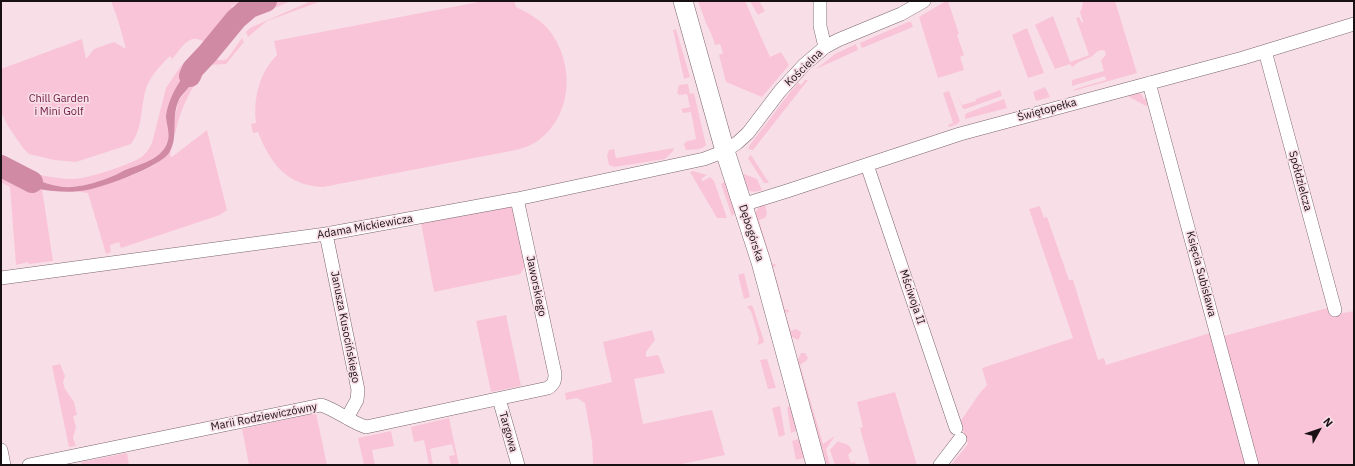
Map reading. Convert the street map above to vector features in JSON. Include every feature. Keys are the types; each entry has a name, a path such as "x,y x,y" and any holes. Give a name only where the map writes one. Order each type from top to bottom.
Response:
{"main road":[{"name":"Dębogórska","path":"683,1 725,151 761,262 816,465"}],"street":[{"path":"820,1 820,26 825,47"},
{"name":"Kościelna","path":"725,151 748,133 780,91 804,65 825,47 838,40 901,14 924,1"},
{"name":"Świętopełka","path":"742,205 960,134 1265,51 1354,24"},
{"name":"Spółdzielcza","path":"1265,51 1335,310"},
{"name":"Księcia Subisława","path":"1150,83 1252,465"},
{"name":"Adama Mickiewicza","path":"1,278 326,234 517,199 696,162 725,151"},
{"name":"Mściwoja II","path":"867,165 958,434 940,465"},
{"name":"Jaworskiego","path":"517,199 555,374"},
{"name":"Janusza Kusocińskiego","path":"326,234 358,390 357,400 347,418"},
{"name":"Marii Rodziewiczówny","path":"29,465 321,405 328,407 366,427 548,388 553,385 555,374"},
{"name":"Targowa","path":"499,399 518,465"},
{"path":"1,450 4,465"}],"green space":[{"name":"Chill Garden i Mini Golf","path":"111,1 258,1 239,12 237,4 231,6 236,17 210,46 198,39 189,40 172,59 170,56 158,68 145,92 141,119 135,138 131,144 76,162 54,160 29,154 8,126 1,112 1,69 82,39 86,59 94,49 114,42 126,49"},
{"path":"274,1 291,1 251,18 244,23 242,19 252,9"},
{"path":"311,1 324,1 267,21 248,37 246,32 250,28"},
{"path":"484,1 514,1 516,7 538,19 549,30 563,57 566,72 564,102 559,116 550,129 534,143 516,150 323,187 310,186 299,182 282,171 268,154 258,132 253,133 251,124 256,123 255,105 259,87 266,70 277,55 274,41"},
{"path":"698,1 745,1 770,57 781,52 789,65 762,97 726,82 719,55 723,53 720,44 715,45"},
{"path":"750,1 759,1 765,11 758,15"},
{"path":"948,1 959,34 957,35 964,55 960,57 964,70 938,78 919,17"},
{"path":"1083,1 1115,1 1137,73 1073,91 1075,89 1106,80 1105,76 1072,86 1072,80 1104,71 1101,60 1106,55 1105,51 1098,51 1091,57 1072,67 1070,64 1055,69 1035,25 1053,16 1070,62 1089,55 1076,18 1079,17 1082,23 1083,22 1080,12"},
{"path":"911,22 913,27 862,48 860,43"},
{"path":"1027,28 1044,73 1028,78 1012,35"},
{"path":"676,29 690,77 684,79 673,30"},
{"path":"242,38 244,42 226,64 208,65 202,73 180,115 175,134 174,122 178,102 194,80 197,69 210,55 218,60 227,59"},
{"path":"856,44 858,50 816,69 835,54"},
{"path":"198,48 201,48 206,52 193,64 175,90 166,116 169,134 166,146 162,152 151,160 103,180 75,187 56,186 41,182 6,166 7,163 10,163 45,176 72,179 87,177 107,171 140,158 144,155 152,143 166,88 180,67"},
{"path":"805,80 808,80 753,150 748,149 791,91 798,83 801,85"},
{"path":"688,84 690,94 694,93 706,145 699,149 686,150 684,145 685,142 696,139 691,112 683,113 681,109 690,107 687,94 679,95 677,93 679,85"},
{"path":"1045,87 1050,97 1036,101 1033,92"},
{"path":"1000,90 1002,96 965,109 963,109 956,92 962,105 976,101 976,99"},
{"path":"949,91 960,121 949,127 948,125 953,123 943,93"},
{"path":"1139,93 1144,99 1146,98 1148,105 1146,106 1124,94"},
{"path":"1004,99 1007,108 965,119 965,115 967,113"},
{"path":"207,130 227,210 220,215 121,248 119,242 110,245 111,252 106,254 88,193 74,191 97,187 142,171 165,157 171,149 170,156 172,157"},
{"path":"674,148 665,159 614,167 609,165 607,155 609,150 614,149 616,158"},
{"path":"751,155 769,183 764,183 748,158"},
{"path":"693,171 707,175 701,179 703,181 710,177 714,181 727,218 717,218 690,172"},
{"path":"4,172 12,175 20,181 42,189 53,261 29,264 28,262 16,265 10,187 1,182 1,175"},
{"path":"744,174 757,179 762,190 753,192 747,189 738,176"},
{"path":"726,181 736,212 732,216 721,184"},
{"path":"765,204 767,214 765,218 759,220 772,264 775,264 776,266 773,267 785,310 788,309 789,312 785,313 791,331 796,329 801,332 798,340 790,336 755,213 760,206"},
{"path":"1040,206 1044,218 1047,217 1069,280 1073,280 1098,360 1104,358 1106,365 1210,333 1246,465 951,465 968,444 960,422 987,385 982,368 1073,338 1029,209"},
{"path":"512,207 515,213 526,265 520,274 434,292 421,223"},
{"path":"744,273 750,297 744,299 738,275"},
{"path":"751,305 753,307 764,341 763,343 757,345 759,339 751,311 747,307"},
{"path":"1331,307 1333,315 1354,311 1354,465 1257,465 1224,336"},
{"path":"506,315 521,386 491,392 476,321"},
{"path":"652,330 655,340 646,352 646,357 658,355 665,373 634,379 643,424 712,410 725,455 677,465 593,465 592,442 585,403 577,398 566,400 565,393 612,382 603,342"},
{"path":"801,353 805,353 808,358 800,365 823,444 835,436 826,449 830,465 824,465 796,363"},
{"path":"767,359 776,388 768,389 760,360"},
{"path":"60,364 65,376 63,382 65,389 74,402 77,415 73,416 76,427 73,438 76,446 69,447 52,366"},
{"path":"895,392 917,465 870,465 860,428 863,427 857,402"},
{"path":"793,405 798,430 791,433 787,407"},
{"path":"780,406 785,435 779,437 772,408"},
{"path":"316,413 327,465 249,465 242,429"},
{"path":"449,418 459,465 451,465 449,456 455,455 452,444 430,449 433,465 429,465 424,440 414,442 411,427"},
{"path":"391,431 394,446 372,450 375,465 364,465 358,438"},
{"path":"798,439 802,442 804,458 796,460 792,441"},
{"path":"838,441 849,446 852,451 848,455 851,463 855,462 856,465 835,465 830,450"},
{"path":"127,453 129,465 82,465 81,462"}],"shaded area":[{"path":"258,1 274,1 252,10 242,19 239,12"},
{"path":"236,17 238,23 216,48 215,49 210,46"},
{"path":"206,52 210,55 199,67 195,79 178,102 175,115 174,141 172,147 164,158 155,164 106,185 75,192 39,189 4,172 6,166 49,184 63,187 75,187 103,180 151,160 162,152 166,146 169,134 166,116 175,89 186,72"}],"waterway":[{"path":"190,76 193,69 236,19 250,7 266,1"},
{"path":"1,166 32,182"}]}
